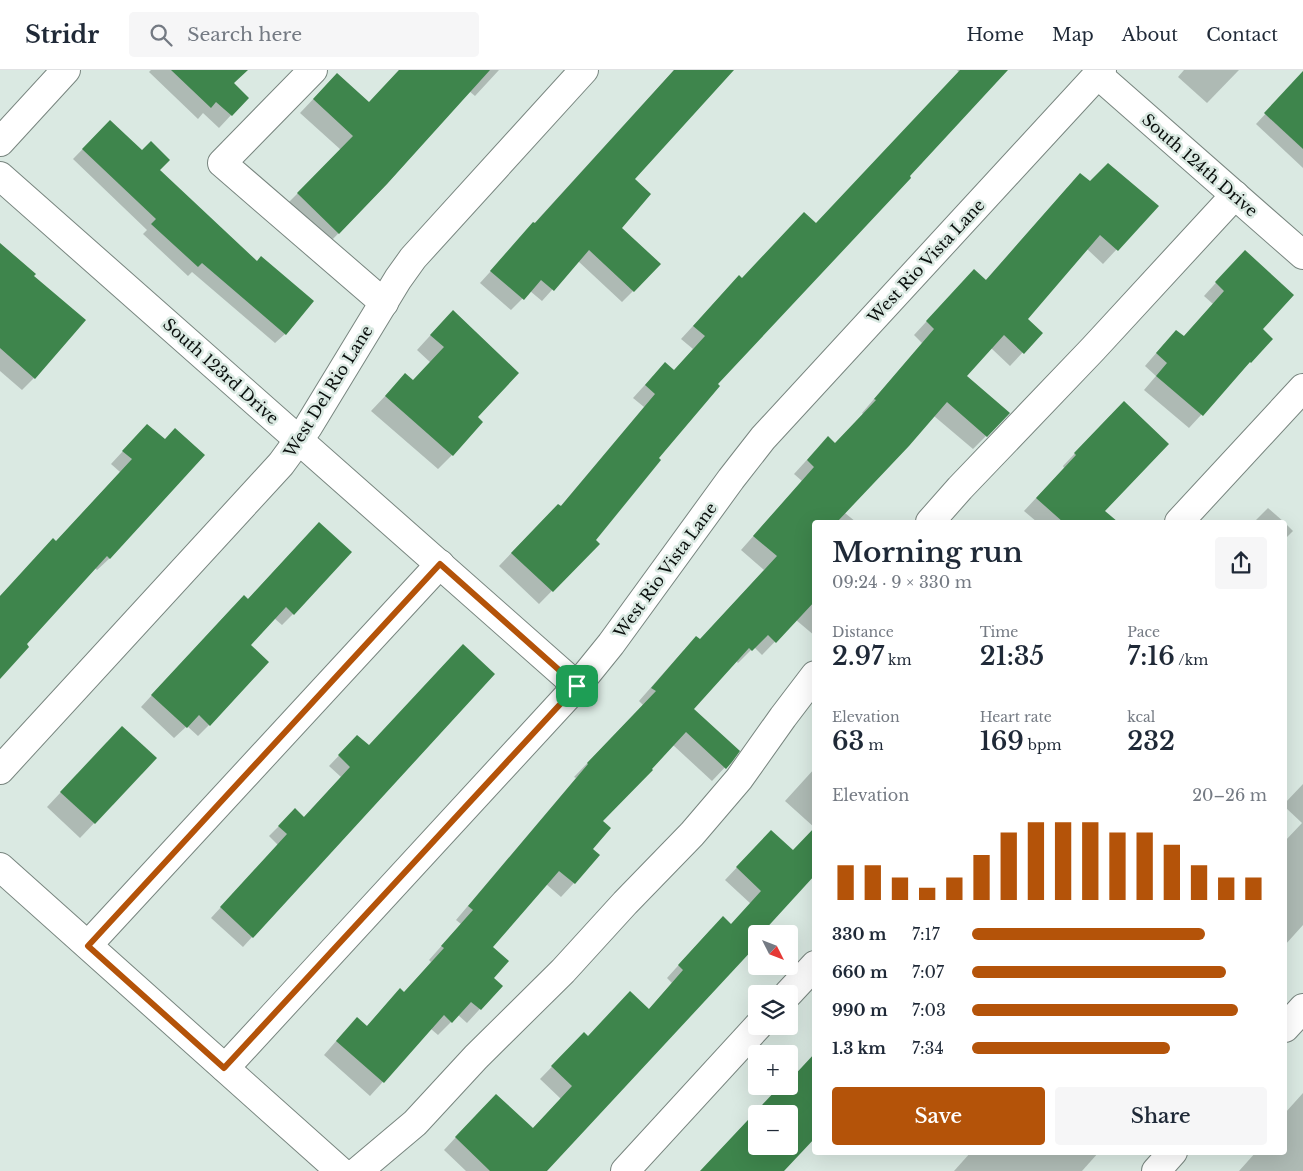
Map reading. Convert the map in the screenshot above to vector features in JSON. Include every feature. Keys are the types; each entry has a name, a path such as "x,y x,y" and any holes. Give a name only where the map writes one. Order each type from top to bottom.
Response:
{"street":[{"path":"0,142 66,70"},
{"path":"313,70 222,163 384,303"},
{"name":"West Del Rio Lane","path":"0,770 281,464 299,441 398,279 430,237 584,70"},
{"name":"South 124th Drive","path":"1100,72 1303,255"},
{"name":"West Rio Vista Lane","path":"224,1068 577,686 612,644 731,478 763,438 1100,72"},
{"name":"South 123rd Drive","path":"0,176 577,686"},
{"path":"932,520 1235,195"},
{"path":"1182,520 1303,388"},
{"path":"88,946 440,564"},
{"path":"358,1171 415,1123 476,1057 563,971 692,834 739,779 812,679"},
{"path":"0,867 340,1171"},
{"path":"796,985 812,968"},
{"path":"1287,1026 1303,1008"},
{"path":"625,1171 750,1035"},
{"path":"1156,1171 1170,1155"}],"building":[{"path":"171,70 248,70 234,83 249,98 232,116 216,102 211,108"},
{"path":"399,70 490,70 339,234 297,193 353,136 313,99 337,73 369,102"},
{"path":"674,70 734,70 635,179 651,194 622,228 661,264 634,292 589,250 554,291 541,280 524,300 490,271"},
{"path":"960,70 1008,70 910,176 911,178 718,384 720,386 659,458 661,460 596,540 600,544 553,592 511,553 558,504 561,506 655,394 645,385 665,362 674,370 705,336 693,326 739,275 742,278 804,212 816,223"},
{"path":"1303,71 1303,149 1264,113"},
{"path":"110,120 142,150 151,141 170,160 160,170 257,261 261,256 314,301 286,335 202,263 198,267 151,224 156,219 82,149"},
{"path":"1108,163 1159,206 1118,251 1100,235 1028,319 1043,333 1024,354 1004,335 967,376 1010,413 987,437 947,402 909,446 839,520 812,520 812,604 776,643 768,635 752,651 749,648 694,709 740,751 732,762 726,769 686,732 653,770 603,821 611,828 593,849 600,855 575,884 559,871 493,947 509,961 494,978 503,986 481,1010 471,1002 452,1023 444,1015 384,1083 336,1041 357,1017 367,1026 400,988 404,992 444,948 441,946 473,910 468,906 587,763 656,691 651,688 696,636 700,639 777,556 753,536 814,467 807,460 828,436 835,443 876,400 874,399 934,329 926,321 974,269 986,280 1080,173 1090,181"},
{"path":"0,243 36,274 34,276 86,320 35,379 0,348"},
{"path":"1245,250 1294,295 1263,329 1273,339 1250,362 1203,416 1156,376 1167,363 1156,353 1176,330 1184,336 1224,291 1215,282"},
{"path":"453,310 519,373 478,417 483,422 453,456 385,396 405,373 413,380 444,347 430,335"},
{"path":"1124,401 1169,444 1105,511 1116,520 1061,520 1036,498 1076,455 1074,453"},
{"path":"147,424 165,439 175,428 205,455 110,559 107,556 27,644 29,647 0,679 0,596 53,538 56,541 132,459 122,451"},
{"path":"319,522 352,552 294,615 286,607 251,645 269,662 210,726 199,715 187,728 151,695 244,595 248,599"},
{"path":"463,644 495,674 253,938 220,907 287,834 278,826 295,808 304,817 350,767 338,755 357,735 369,745"},
{"path":"122,726 157,758 95,824 60,792"},
{"path":"771,830 793,850 812,830 812,878 769,925 748,925 748,955 547,1171 490,1171 455,1137 496,1094 533,1128 572,1086 551,1066 584,1032 588,1036 630,991 649,1009 683,970 678,965 723,916 731,924 761,891 736,867"},
{"path":"812,1056 812,1141 784,1171 700,1171 748,1120 748,1155 798,1155 798,1105 762,1105 771,1095 798,1095 798,1071"}],"route":[{"path":"440,564 577,686 224,1068 88,946 440,564"}]}
